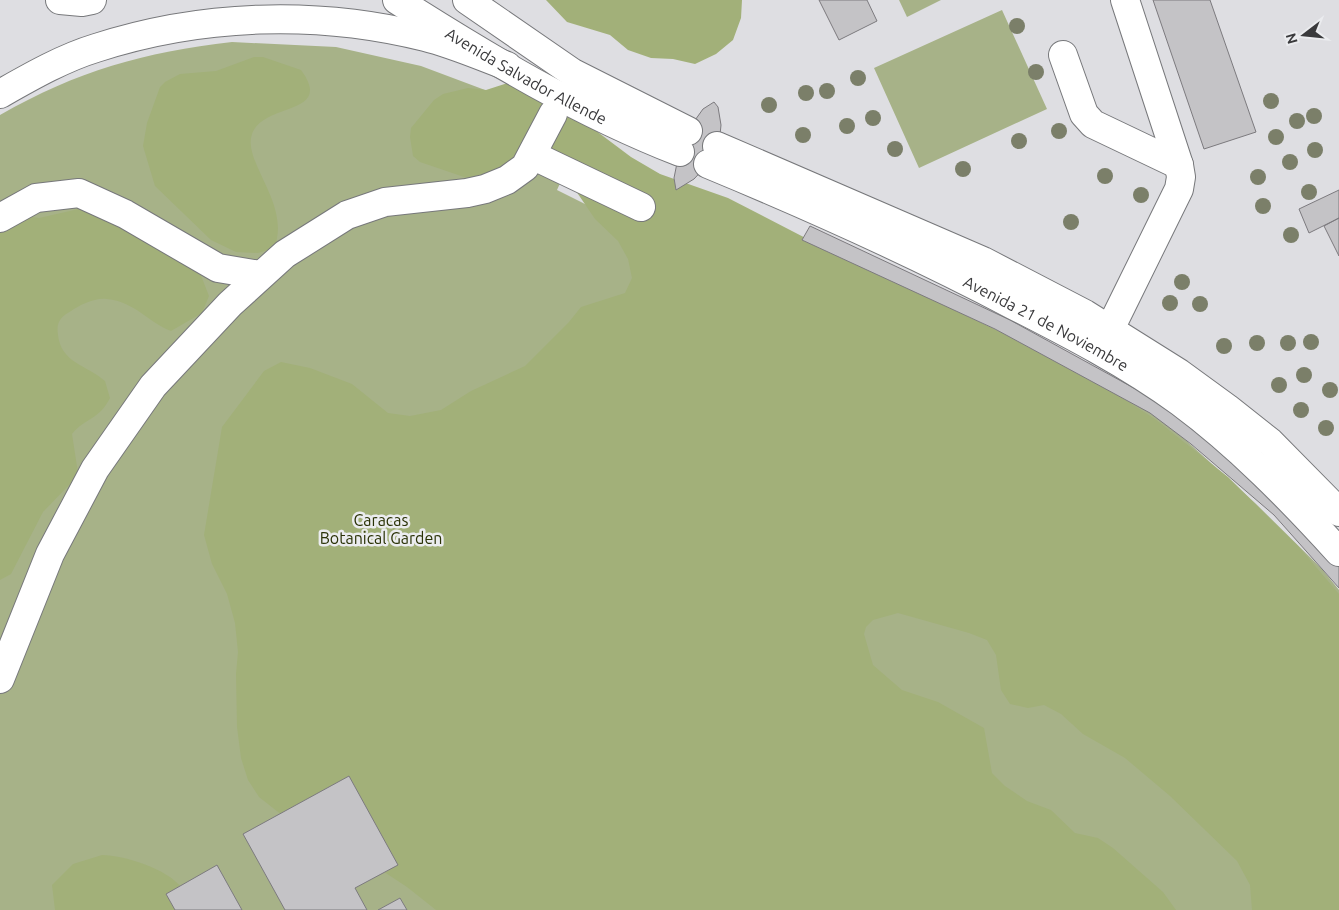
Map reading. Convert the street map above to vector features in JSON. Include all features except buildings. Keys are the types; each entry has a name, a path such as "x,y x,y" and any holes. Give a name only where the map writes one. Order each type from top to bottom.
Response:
{"main road":[{"path":"60,0 82,2 92,0"},
{"path":"0,78 28,62 91,34 228,0"},
{"name":"Avenida Salvador Allende","path":"397,0 507,66 557,106 674,137 573,73"},
{"path":"0,679 50,554 95,469 153,386 260,275 304,241 347,215 385,202 485,189 519,172 532,155 573,73 467,0"},
{"path":"1110,330 1179,189 1181,177 1179,164 1124,0"},
{"path":"0,94 94,48 160,29 215,21 279,20 339,23 387,30 425,37 507,66"},
{"path":"1063,55 1084,114 1093,124 1179,164"},
{"path":"532,155 641,207"},
{"name":"Avenida 21 de Noviembre","path":"1339,512 1276,448 1248,425 1179,373 1110,330 983,261 713,155 824,212 939,266 1062,330 1129,369 1180,402 1272,480 1339,552"},
{"path":"0,218 36,198 79,193 125,214 218,268 260,275"}],"green space":[{"path":"546,0 742,0 741,18 733,40 716,54 695,64 673,59 651,58 628,50 610,35 567,22"},
{"path":"899,0 941,0 907,17"},
{"path":"1002,10 1047,109 919,168 874,68"},
{"name":"Caracas Botanical Garden","path":"232,42 336,47 421,66 485,90 1158,415 1255,503 1322,569 1339,590 1339,910 0,910 0,115 56,86 84,75 140,58 200,46","holes":["574,152 631,227 557,190"]},
{"path":"254,57 263,57 301,70 309,85 309,95 303,102 269,117 259,124 252,134 251,145 254,158 272,200 277,216 278,232 274,248 258,253 236,252 211,240 155,186 143,146 147,123 160,87 165,82 180,74 216,71"},
{"name":"Caracas Botanical Garden","path":"511,82 595,130 631,157 660,174 728,198 819,245 1072,366 1155,419 1228,477 1299,547 1339,594 1339,910 1252,910 1250,885 1237,861 1170,796 1125,758 1083,734 1061,714 1044,705 1028,708 1010,704 1001,690 996,655 987,640 898,613 873,620 866,627 864,634 873,665 902,690 938,702 984,728 992,773 1005,786 1027,801 1051,810 1075,833 1098,838 1113,848 1163,892 1176,910 436,910 407,887 316,827 287,819 259,797 248,780 241,758 237,727 236,674 238,652 235,623 227,594 212,564 204,535 222,427 264,371 281,362 310,368 352,384 388,413 410,416 441,410 471,391 525,366 569,322 581,307 625,293 632,278 628,259 618,241 595,219 576,191 544,175 524,171 477,179 464,177 420,162 413,156 410,137 411,128 434,100 443,94 468,88 486,90"},
{"path":"105,203 200,273 209,296 202,313 171,331 126,304 107,299 93,300 83,304 62,318 58,324 58,331 60,344 64,352 69,358 105,381 110,398 101,411 82,424 72,434 78,473 72,482 43,512 11,574 0,580 0,208 39,218"},
{"path":"102,855 133,860 166,874 183,889 187,910 55,910 52,885 73,864"}]}
